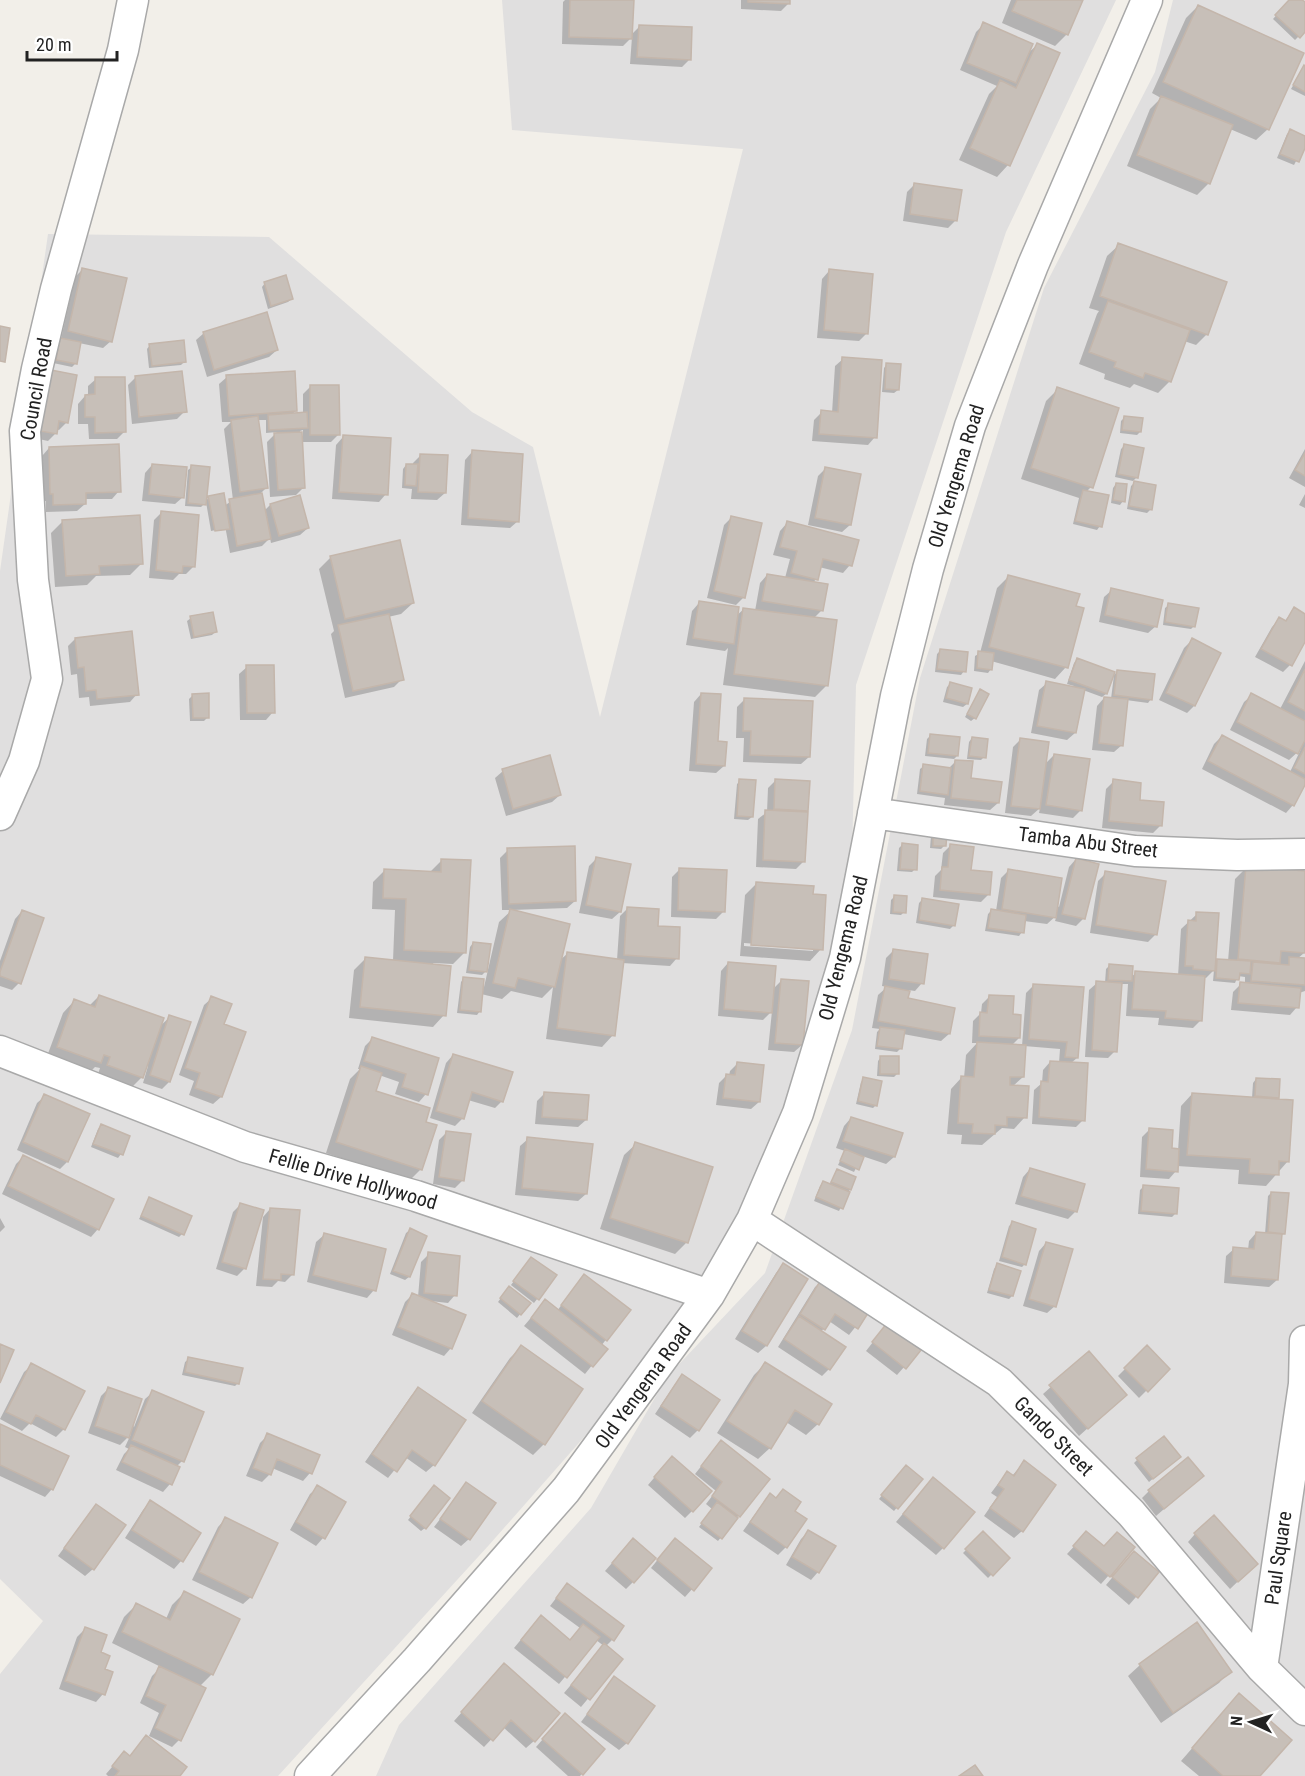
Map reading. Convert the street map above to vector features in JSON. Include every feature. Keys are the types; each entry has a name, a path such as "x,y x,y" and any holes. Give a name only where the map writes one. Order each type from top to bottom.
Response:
{"street":[{"name":"Council Road","path":"0,815 24,761 47,679 33,580 25,430 56,289 123,50 133,0"},
{"name":"Old Yengema Road","path":"310,1776 417,1660 566,1490 709,1295 752,1220 798,1113 845,958 896,696 928,569 970,426 1033,265 1147,0"},
{"name":"Tamba Abu Street","path":"873,813 1136,851 1237,855 1305,854"},
{"name":"Fellie Drive Hollywood","path":"0,1052 245,1147 416,1196 709,1295"},
{"name":"Gando Street","path":"752,1220 999,1383 1131,1513 1262,1668 1305,1710"},
{"name":"Paul Square","path":"1262,1668 1304,1384 1305,1341"}],"shaded area":[{"path":"502,0 1116,0 1006,232 856,685 851,901 785,1107 709,1295 489,1545 278,1776 0,1776 0,1674 43,1621 0,1579 0,571 48,234 269,237 472,412 533,447 600,717 743,149 512,130"},
{"path":"1173,0 1305,0 1305,1776 376,1776 399,1725 591,1508 667,1377 765,1273 852,1030 920,678 1044,288 1155,72"}],"building":[{"path":"570,0 634,0 632,39 569,37"},
{"path":"748,0 790,0 790,4 748,2"},
{"path":"1017,0 1083,0 1068,35 1012,11"},
{"path":"1289,0 1305,2 1305,32 1300,38 1275,15"},
{"path":"1198,5 1304,53 1269,130 1163,82"},
{"path":"983,22 1033,44 1016,83 967,63"},
{"path":"639,25 692,27 691,60 637,57"},
{"path":"1037,43 1060,53 1010,166 970,148 1000,80 1016,88"},
{"path":"1305,66 1305,92 1293,85"},
{"path":"1161,96 1233,125 1210,184 1137,155"},
{"path":"1290,129 1305,136 1305,148 1299,162 1280,154"},
{"path":"914,183 962,190 957,221 910,214"},
{"path":"1118,243 1227,282 1208,335 1100,296"},
{"path":"82,268 127,278 112,342 68,331"},
{"path":"829,269 873,274 868,334 824,330"},
{"path":"286,275 293,299 271,306 264,282"},
{"path":"1108,301 1190,330 1171,382 1145,373 1143,378 1114,367 1116,362 1089,352"},
{"path":"267,312 278,350 214,370 203,332"},
{"path":"0,326 10,328 5,362 0,361"},
{"path":"60,338 81,342 77,364 56,360"},
{"path":"184,340 186,362 152,366 149,344"},
{"path":"842,357 882,360 877,438 819,434 821,410 838,412"},
{"path":"886,363 901,364 899,390 885,389"},
{"path":"51,370 77,375 68,423 59,421 57,434 40,431"},
{"path":"182,371 187,412 139,417 135,376"},
{"path":"295,371 297,411 229,416 226,375"},
{"path":"95,377 125,377 126,432 95,433 95,417 85,417 85,395 95,394"},
{"path":"310,385 339,385 340,435 310,435"},
{"path":"1057,387 1119,408 1093,488 1031,468"},
{"path":"307,412 308,428 269,430 268,415"},
{"path":"258,416 268,488 240,492 231,420"},
{"path":"1124,416 1143,418 1141,432 1122,430"},
{"path":"302,432 305,488 278,490 274,433"},
{"path":"343,435 391,438 388,495 339,492"},
{"path":"119,444 121,492 86,493 86,504 53,505 53,494 50,494 49,447"},
{"path":"1124,444 1144,448 1138,478 1118,474"},
{"path":"472,450 523,454 519,522 468,518"},
{"path":"1305,453 1305,476 1295,470"},
{"path":"420,454 448,455 446,493 418,492"},
{"path":"152,464 187,467 184,498 149,494"},
{"path":"406,464 418,464 416,486 405,485"},
{"path":"191,465 210,467 206,505 188,503"},
{"path":"825,467 861,474 851,525 815,518"},
{"path":"1134,481 1156,485 1152,510 1129,506"},
{"path":"1116,483 1127,484 1125,502 1113,500"},
{"path":"1083,490 1109,495 1102,527 1075,521"},
{"path":"224,493 230,529 215,531 208,496"},
{"path":"262,493 271,539 237,546 229,499"},
{"path":"300,495 309,528 279,536 270,504"},
{"path":"161,511 199,515 195,567 183,566 182,573 156,570"},
{"path":"140,515 143,564 99,566 100,574 66,576 62,520"},
{"path":"731,516 762,523 745,598 714,591"},
{"path":"787,521 859,540 852,566 823,559 818,580 791,573 797,551 780,547"},
{"path":"400,540 414,603 345,619 330,556"},
{"path":"767,574 828,584 823,611 762,601"},
{"path":"1008,575 1080,594 1076,606 1084,608 1068,668 989,647"},
{"path":"1111,588 1163,600 1157,627 1105,615"},
{"path":"699,601 739,607 734,644 693,638"},
{"path":"1168,603 1199,608 1195,627 1165,622"},
{"path":"1294,607 1305,614 1305,642 1292,666 1261,649 1279,617 1286,621"},
{"path":"743,608 837,620 828,686 734,674"},
{"path":"213,612 217,632 194,637 190,616"},
{"path":"389,614 404,680 353,691 338,625"},
{"path":"132,631 139,695 97,699 96,690 86,691 84,667 78,668 75,638"},
{"path":"1192,638 1221,653 1195,706 1166,693"},
{"path":"940,649 968,652 966,672 937,669"},
{"path":"978,651 994,653 992,670 977,668"},
{"path":"1077,658 1115,672 1107,694 1069,680"},
{"path":"246,665 274,665 275,713 247,713"},
{"path":"1305,669 1305,711 1288,702"},
{"path":"1117,670 1155,674 1152,700 1114,695"},
{"path":"1046,681 1085,689 1076,733 1037,726"},
{"path":"950,682 972,688 968,704 946,698"},
{"path":"980,689 989,694 976,719 967,714"},
{"path":"209,693 209,718 193,718 192,694"},
{"path":"701,693 721,694 718,741 727,742 725,766 696,764"},
{"path":"1251,693 1305,721 1305,740 1298,754 1237,722"},
{"path":"1104,697 1128,699 1123,746 1099,743"},
{"path":"744,698 813,701 810,757 750,755 751,731 743,731"},
{"path":"930,734 960,737 958,756 928,753"},
{"path":"1222,735 1305,779 1305,785 1294,806 1208,761"},
{"path":"972,737 988,739 986,758 969,756"},
{"path":"1020,738 1049,742 1040,809 1011,806"},
{"path":"1305,747 1305,774 1294,768"},
{"path":"1054,754 1090,759 1082,811 1046,805"},
{"path":"550,755 561,795 513,809 502,769"},
{"path":"955,760 973,761 971,778 1002,782 999,803 951,798"},
{"path":"923,764 951,768 948,795 920,791"},
{"path":"739,779 756,780 753,817 737,816"},
{"path":"775,779 810,781 808,811 774,809"},
{"path":"1113,779 1141,783 1140,800 1164,802 1162,826 1109,821"},
{"path":"765,810 808,812 805,862 763,860"},
{"path":"933,831 947,832 946,846 933,846"},
{"path":"902,843 918,845 917,870 900,869"},
{"path":"950,844 974,847 971,870 992,872 990,895 940,890 942,867 948,867"},
{"path":"575,846 576,901 509,904 507,848"},
{"path":"596,857 631,864 621,912 586,905"},
{"path":"1076,858 1099,864 1085,919 1062,914"},
{"path":"441,859 471,860 466,953 404,950 406,899 383,898 384,869 441,872"},
{"path":"1246,866 1305,871 1305,953 1281,951 1280,963 1238,959"},
{"path":"679,868 727,870 725,912 678,910"},
{"path":"1008,869 1062,878 1056,918 1002,909"},
{"path":"1105,871 1166,881 1157,935 1096,925"},
{"path":"756,882 814,886 813,894 826,895 823,950 751,945"},
{"path":"894,895 907,896 906,913 893,912"},
{"path":"922,898 959,904 955,926 919,920"},
{"path":"627,907 659,909 658,926 680,927 679,959 624,955"},
{"path":"510,909 570,924 555,987 518,978 515,988 493,983"},
{"path":"991,909 1026,915 1024,933 988,928"},
{"path":"22,910 44,918 21,984 0,976 0,972"},
{"path":"1196,912 1219,913 1215,971 1185,966 1188,920 1196,921"},
{"path":"473,942 491,944 487,972 469,970"},
{"path":"893,949 928,954 924,984 889,979"},
{"path":"567,952 624,960 615,1036 557,1028"},
{"path":"365,957 451,966 446,1016 360,1007"},
{"path":"1289,957 1305,958 1305,985 1251,981 1253,962 1289,965"},
{"path":"1217,959 1251,961 1250,974 1240,973 1239,980 1216,978"},
{"path":"728,962 776,966 772,1013 724,1009"},
{"path":"1109,964 1133,966 1132,981 1108,980"},
{"path":"1135,971 1205,976 1202,1021 1165,1018 1166,1011 1132,1009"},
{"path":"463,977 484,979 481,1012 460,1010"},
{"path":"781,979 809,981 803,1045 775,1043"},
{"path":"1096,981 1122,983 1117,1052 1092,1050"},
{"path":"1240,982 1301,988 1299,1008 1238,1003"},
{"path":"1033,984 1084,987 1078,1058 1065,1057 1067,1042 1029,1039"},
{"path":"885,986 910,991 908,998 955,1008 950,1034 878,1021"},
{"path":"99,995 164,1018 143,1078 107,1065 110,1057 104,1055 101,1063 57,1047 74,999 95,1007"},
{"path":"989,995 1014,996 1013,1014 1021,1015 1020,1038 979,1036 980,1012 987,1013"},
{"path":"211,996 232,1004 224,1024 246,1032 222,1097 195,1088 200,1073 185,1068"},
{"path":"169,1015 191,1022 170,1082 150,1075"},
{"path":"880,1027 905,1030 902,1049 877,1046"},
{"path":"372,1037 439,1058 428,1095 402,1087 406,1074 364,1061"},
{"path":"977,1042 1026,1045 1024,1077 1010,1077 1010,1085 1029,1086 1027,1118 1007,1117 1007,1126 995,1125 995,1134 972,1133 973,1124 958,1123 961,1076 974,1077"},
{"path":"453,1054 513,1072 503,1102 472,1092 464,1119 436,1111"},
{"path":"880,1056 899,1056 899,1074 880,1074"},
{"path":"1050,1061 1088,1063 1085,1121 1039,1117 1041,1081 1048,1082"},
{"path":"737,1062 764,1065 760,1102 723,1098 726,1074 735,1075"},
{"path":"361,1066 382,1073 376,1091 430,1108 426,1122 437,1125 422,1170 336,1142"},
{"path":"863,1077 882,1081 877,1106 858,1101"},
{"path":"1256,1078 1280,1079 1279,1098 1255,1096"},
{"path":"544,1092 589,1095 587,1120 542,1117"},
{"path":"1192,1093 1293,1100 1289,1162 1279,1161 1279,1175 1249,1173 1250,1159 1187,1155"},
{"path":"44,1094 90,1114 68,1162 23,1142"},
{"path":"851,1117 903,1133 895,1157 843,1141"},
{"path":"101,1124 130,1136 123,1155 93,1144"},
{"path":"1149,1128 1173,1130 1172,1148 1179,1149 1178,1172 1146,1169"},
{"path":"446,1131 471,1134 464,1181 439,1177"},
{"path":"527,1137 593,1144 587,1194 522,1188"},
{"path":"635,1142 713,1167 688,1243 610,1218"},
{"path":"845,1149 864,1157 859,1170 840,1161"},
{"path":"23,1155 114,1199 99,1230 8,1186"},
{"path":"1030,1168 1085,1184 1077,1212 1021,1196"},
{"path":"837,1169 856,1177 851,1190 831,1182"},
{"path":"823,1181 850,1192 843,1209 816,1197"},
{"path":"1143,1185 1179,1188 1177,1214 1141,1211"},
{"path":"1271,1192 1289,1193 1285,1234 1268,1232"},
{"path":"149,1197 192,1216 184,1235 141,1216"},
{"path":"240,1203 264,1210 246,1269 222,1262"},
{"path":"270,1208 300,1210 294,1275 281,1274 281,1280 263,1279"},
{"path":"1012,1221 1036,1229 1026,1265 1002,1257"},
{"path":"410,1228 427,1236 410,1277 393,1271"},
{"path":"1256,1232 1282,1234 1278,1280 1231,1276 1233,1247 1254,1249"},
{"path":"324,1233 386,1249 376,1291 313,1275"},
{"path":"1046,1242 1073,1249 1056,1307 1029,1299"},
{"path":"428,1252 460,1256 457,1296 424,1293"},
{"path":"531,1257 557,1275 539,1300 513,1281"},
{"path":"783,1263 808,1279 767,1346 742,1331"},
{"path":"997,1263 1021,1271 1013,1296 989,1290"},
{"path":"584,1274 631,1310 607,1341 561,1305"},
{"path":"822,1278 870,1310 858,1329 835,1314 825,1330 800,1314"},
{"path":"509,1286 531,1303 521,1315 500,1298"},
{"path":"412,1293 466,1315 452,1349 398,1327"},
{"path":"545,1299 608,1349 593,1367 531,1318"},
{"path":"799,1316 846,1347 830,1370 784,1339"},
{"path":"887,1323 921,1350 906,1369 872,1342"},
{"path":"0,1344 14,1350 0,1383"},
{"path":"521,1345 583,1389 545,1445 482,1401"},
{"path":"1147,1345 1170,1369 1148,1392 1124,1368"},
{"path":"1089,1351 1127,1395 1088,1429 1049,1385"},
{"path":"188,1357 243,1368 239,1384 185,1372"},
{"path":"765,1362 832,1404 819,1425 795,1410 771,1449 727,1421"},
{"path":"31,1363 85,1391 65,1430 36,1415 31,1424 6,1412"},
{"path":"682,1374 720,1400 699,1431 661,1406"},
{"path":"108,1387 142,1399 129,1438 95,1426"},
{"path":"418,1387 466,1420 435,1466 412,1450 397,1472 372,1454"},
{"path":"152,1390 204,1412 184,1462 132,1440"},
{"path":"0,1424 69,1456 53,1490 0,1465"},
{"path":"267,1433 320,1455 312,1474 277,1459 271,1475 253,1468"},
{"path":"1164,1436 1181,1457 1153,1479 1136,1458"},
{"path":"721,1440 770,1479 740,1517 712,1496 722,1482 701,1466"},
{"path":"131,1445 180,1467 172,1485 122,1462"},
{"path":"672,1456 712,1491 693,1512 654,1477"},
{"path":"1188,1457 1204,1476 1164,1509 1148,1490"},
{"path":"1024,1460 1056,1485 1023,1532 990,1508 1004,1489 998,1485 1007,1471 1014,1476"},
{"path":"906,1465 923,1479 898,1509 881,1495"},
{"path":"933,1477 975,1512 944,1549 903,1514"},
{"path":"466,1482 496,1503 470,1540 440,1519"},
{"path":"317,1485 346,1502 325,1539 296,1522"},
{"path":"434,1485 450,1498 426,1529 410,1516"},
{"path":"783,1489 801,1502 795,1511 807,1519 787,1548 750,1522 770,1493 776,1498"},
{"path":"150,1500 201,1533 183,1562 132,1530"},
{"path":"717,1502 738,1518 722,1539 701,1523"},
{"path":"96,1504 126,1525 94,1570 64,1548"},
{"path":"1214,1515 1258,1564 1238,1582 1194,1533"},
{"path":"225,1517 278,1543 252,1598 199,1572"},
{"path":"808,1530 836,1546 819,1573 792,1557"},
{"path":"983,1531 1010,1558 993,1576 965,1549"},
{"path":"1086,1531 1104,1546 1117,1532 1135,1547 1110,1577 1073,1546"},
{"path":"633,1538 656,1558 634,1583 612,1563"},
{"path":"675,1538 712,1568 694,1591 657,1560"},
{"path":"1134,1551 1159,1572 1138,1598 1112,1577"},
{"path":"567,1583 624,1626 614,1641 556,1598"},
{"path":"184,1591 240,1619 213,1675 122,1632 136,1603 170,1620"},
{"path":"541,1615 570,1640 583,1624 600,1637 567,1678 521,1640"},
{"path":"1197,1622 1232,1672 1173,1713 1139,1664"},
{"path":"85,1627 107,1635 101,1652 110,1656 105,1669 113,1672 105,1695 65,1681"},
{"path":"604,1643 623,1659 590,1700 571,1685"},
{"path":"504,1663 560,1713 535,1742 511,1720 493,1741 461,1712"},
{"path":"159,1666 206,1688 181,1741 155,1728 166,1705 146,1696"},
{"path":"614,1676 655,1706 628,1744 587,1714"},
{"path":"1239,1693 1292,1740 1260,1776 1223,1776 1192,1748"},
{"path":"565,1713 605,1749 583,1775 542,1739"},
{"path":"146,1735 187,1767 180,1776 115,1776 119,1771 112,1766 124,1751 130,1756"},
{"path":"975,1765 983,1776 959,1776"}]}
